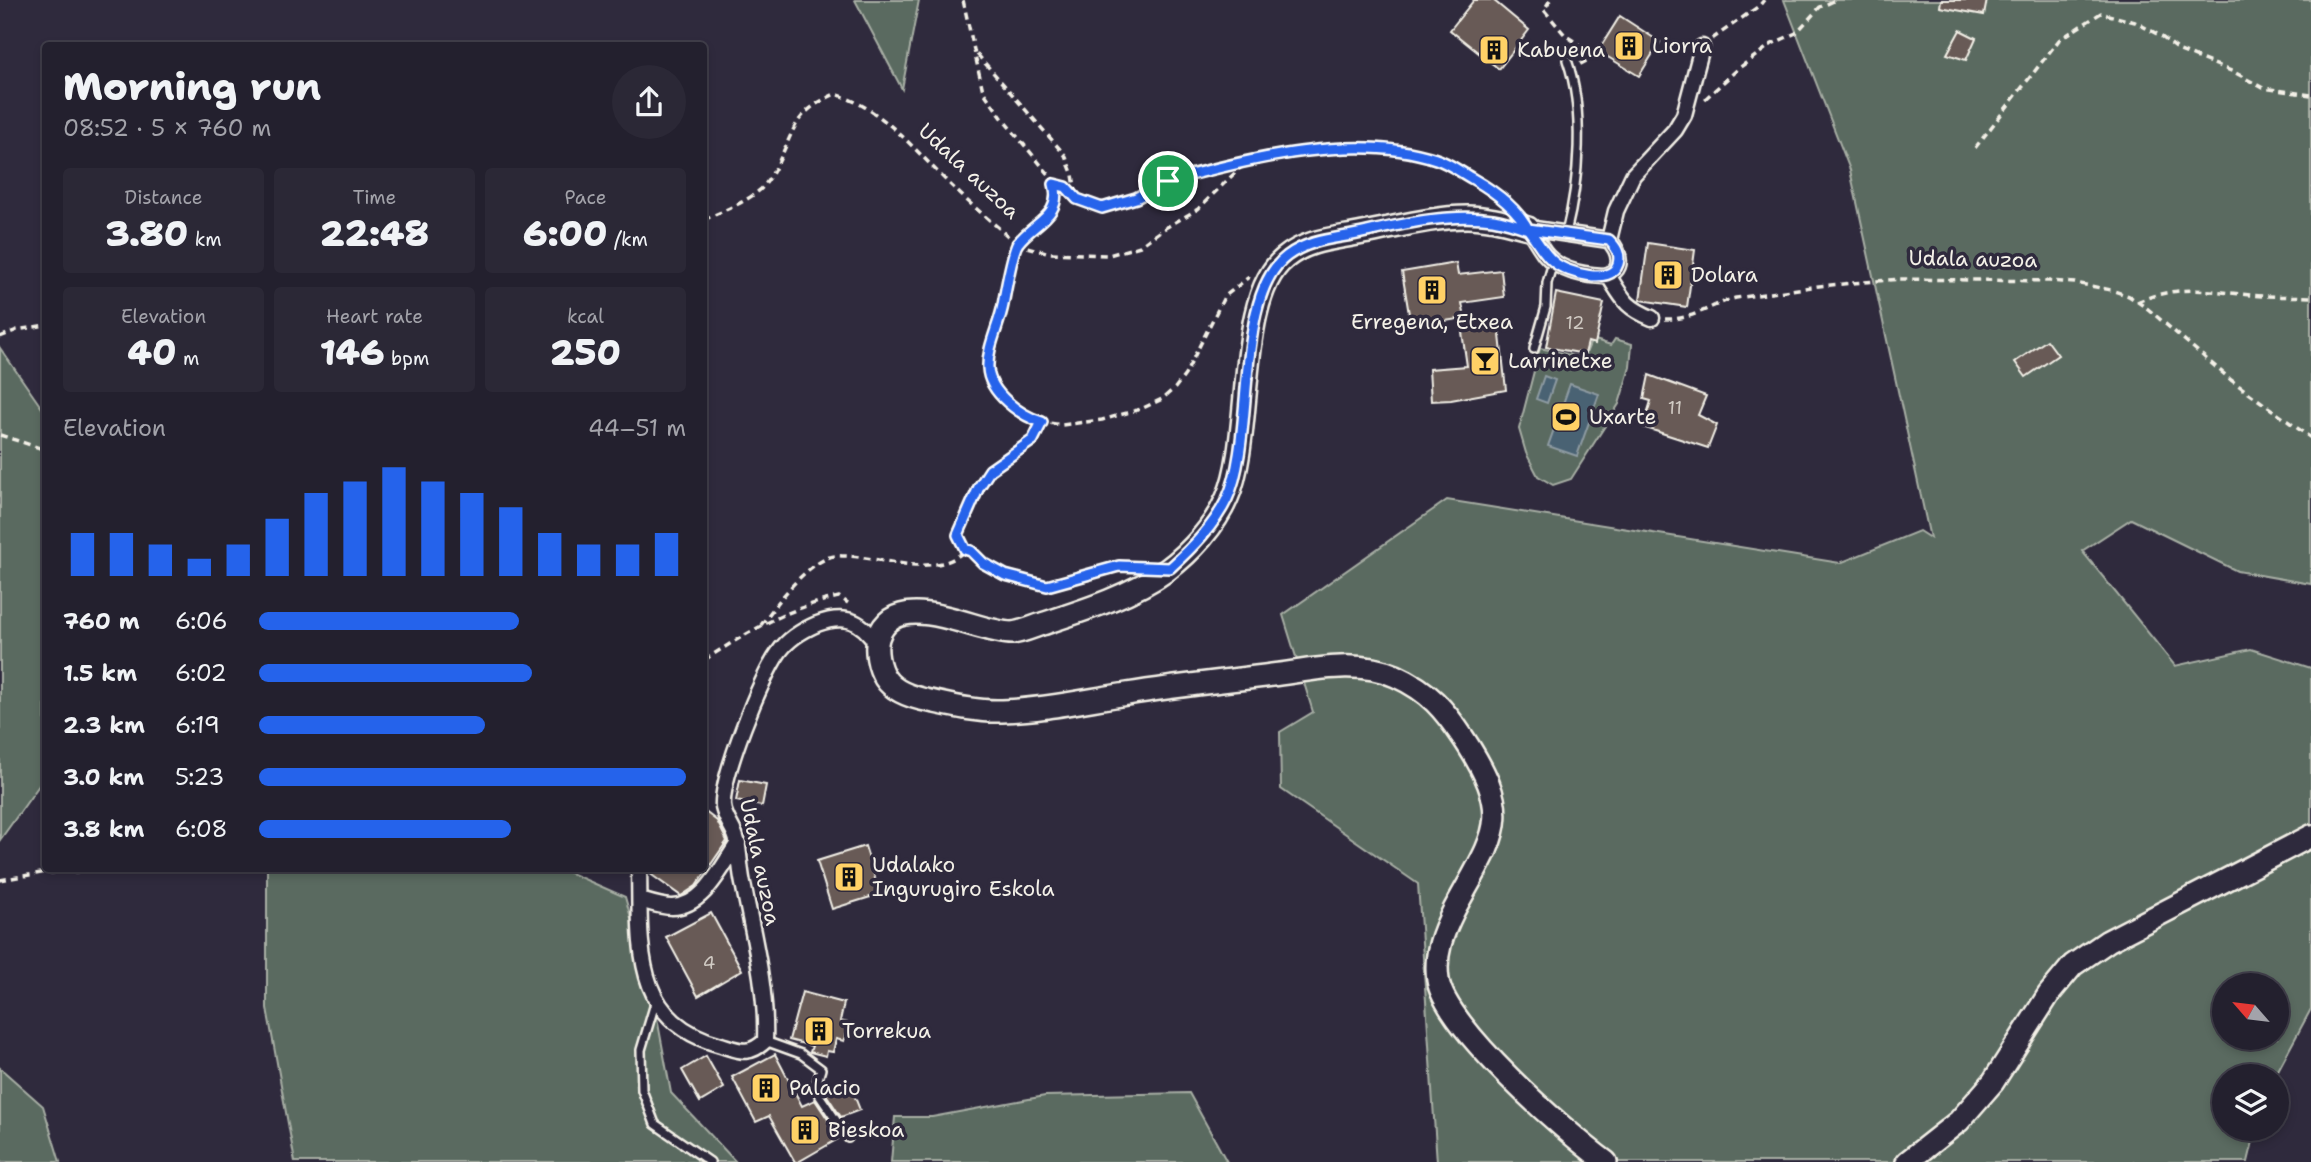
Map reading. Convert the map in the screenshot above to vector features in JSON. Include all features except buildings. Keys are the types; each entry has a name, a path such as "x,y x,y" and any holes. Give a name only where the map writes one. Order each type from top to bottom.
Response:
{"street":[{"path":"1609,240 1616,211 1633,176 1684,115 1702,47"},
{"path":"1528,229 1553,262 1567,270 1581,274 1608,275 1616,269 1619,259 1617,249 1609,240 1528,229 1495,219 1467,217 1321,239 1301,247 1275,267 1264,285 1253,326 1239,454 1228,497 1208,529 1170,568 1128,592 1062,618 1013,633 926,612 901,615 884,627 876,643 880,667 888,684 914,698 953,707 1000,712 1237,679 1360,666 1391,674 1423,690 1446,712 1475,755 1491,786 1497,817 1492,837 1438,946 1437,982 1449,1010 1480,1046 1539,1105 1585,1147 1606,1162"},
{"path":"1608,275 1627,304 1652,318"},
{"name":"Udala auzoa","path":"765,1041 766,1014 755,941 743,887 737,836 723,808 724,795 751,708 779,651 788,642 808,628 839,618 861,624 876,643"},
{"path":"1907,1162 1959,1121 1993,1082 2049,994 2073,965 2108,941 2311,836"},
{"path":"640,900 675,907 689,903 702,895 737,843"},
{"path":"639,872 642,960 648,984 656,999 676,1022 709,1042 750,1052 765,1041"}],"lane":[{"path":"1566,234 1573,201 1578,121 1567,60"},
{"path":"1534,349 1546,307 1547,283 1553,262"},
{"path":"656,999 641,1050 642,1090 656,1124 710,1162"},
{"path":"765,1041 801,1054 821,1069 815,1089 848,1138"}],"path":[{"path":"963,0 983,91 1052,178 1057,195 1047,218 1016,244"},
{"path":"1550,0 1544,10 1565,35 1584,48 1590,60 1570,70"},
{"path":"1702,47 1765,0"},
{"path":"1680,122 1739,68 1772,44 1796,33 1820,7 1836,0"},
{"path":"1975,148 2059,40 2101,13 2135,22 2159,34 2180,51 2234,72 2263,88 2311,94"},
{"path":"977,54 1065,155 1073,175 1077,199"},
{"name":"Udala auzoa","path":"707,219 761,189 783,153 795,124 808,109 835,94 854,99 878,115 972,206 1016,244 988,369 1002,396 1019,412 1042,422 1062,425 1102,420 1141,409 1162,399 1185,375 1224,297 1249,277 1275,267"},
{"path":"1054,184 1066,187 1077,199 1102,208 1136,198 1168,181 1217,167 1340,147 1394,149 1438,159 1492,190 1508,206"},
{"path":"1016,244 1050,253 1109,255 1140,246 1198,209 1246,162"},
{"name":"Udala auzoa","path":"1652,318 1681,320 1722,302 1767,293 1899,279 2075,283 2111,290 2148,309 2231,380 2311,438"},
{"path":"2137,302 2156,294 2191,288 2254,295 2311,297"},
{"path":"0,337 17,330 42,326"},
{"path":"1042,422 1033,440 990,470 979,487 958,535 965,549 1005,575 1047,586 1119,566 1170,568"},
{"path":"0,435 42,449"},
{"path":"707,658 761,625 785,593 816,565 832,556 858,556 929,566 959,556 965,549"},
{"path":"0,880 65,872"}],"green space":[{"path":"855,0 919,0 902,89"},
{"path":"1784,0 2311,0 2311,584 2237,571 2131,519 2082,551 2175,666 2251,649 2311,668 2311,1009 2289,1050 2289,973 2212,973 2212,1050 2289,1050 2281,1064 2212,1064 2212,1141 2253,1141 2248,1162 1437,1162 1418,884 1281,789 1280,732 1313,712 1283,615 1447,500 1840,563 1919,531 1930,538 1850,170"},
{"name":"Uxarte","path":"1592,339 1611,345 1615,339 1632,344 1630,367 1619,404 1571,479 1553,485 1538,476 1526,453 1519,429 1540,348 1584,358"},
{"path":"0,348 42,408 42,781 0,840"},
{"path":"267,872 568,872 625,897 652,991 671,1093 736,1162 295,1162 267,1008"},
{"path":"0,1068 43,1106 60,1162 0,1162"},
{"path":"1189,1093 1227,1162 891,1162 895,1117 932,1117 1045,1096"}],"water":[{"path":"1544,376 1555,380 1547,403 1536,399"},
{"path":"1570,384 1599,394 1577,456 1548,446"}],"place":[{"name":"Liorra","path":"1629,46"},
{"name":"Kabuena","path":"1494,50"},
{"name":"Dolara","path":"1668,275"},
{"name":"Erregena, Etxea","path":"1432,290"},
{"name":"Larrinetxe","path":"1485,361"},
{"name":"Uxarte","path":"1566,417"},
{"name":"Udalako Ingurugiro Eskola","path":"849,877"},
{"name":"Torrekua","path":"819,1031"},
{"name":"Palacio","path":"766,1088"},
{"name":"Bieskoa","path":"805,1130"}],"route":[{"path":"1168,181 1136,198 1102,208 1077,199 1066,187 1054,184 1057,195 1047,218 1016,244 988,369 1002,396 1019,412 1042,422 1033,440 990,470 979,487 958,535 965,549 1005,575 1047,586 1119,566 1170,568 1208,529 1228,497 1239,454 1253,326 1264,285 1275,267 1301,247 1321,239 1467,217 1495,219 1528,229 1555,263 1581,274 1608,275 1616,269 1619,259 1617,249 1609,240 1528,229 1525,221 1492,190 1438,159 1394,149 1340,147 1217,167 1168,181"}]}
